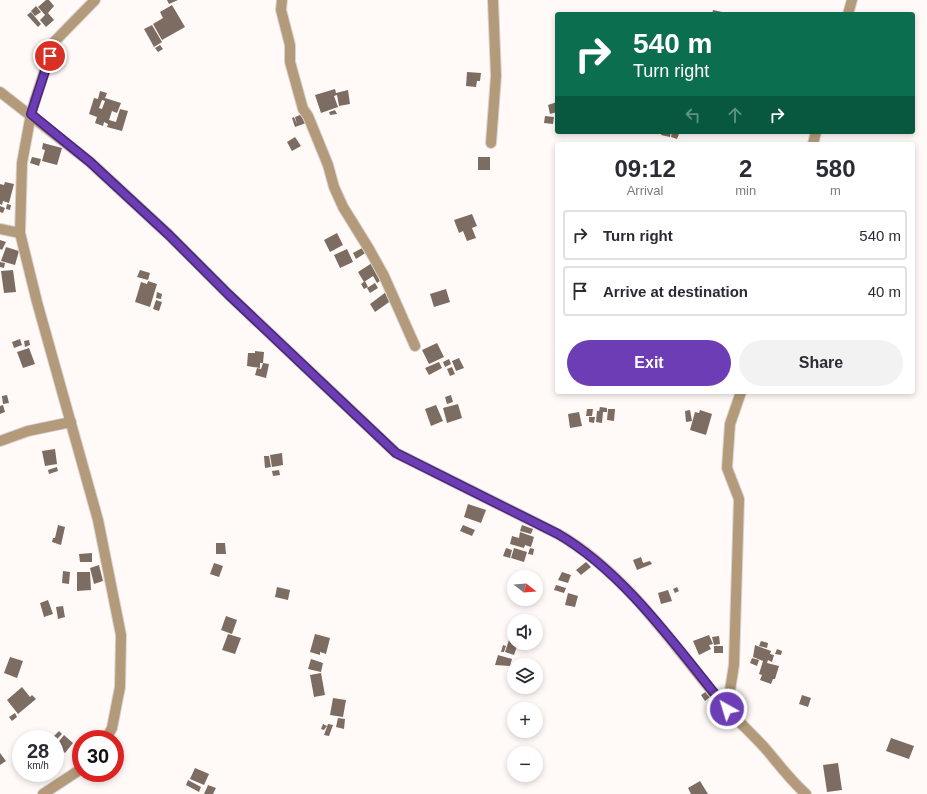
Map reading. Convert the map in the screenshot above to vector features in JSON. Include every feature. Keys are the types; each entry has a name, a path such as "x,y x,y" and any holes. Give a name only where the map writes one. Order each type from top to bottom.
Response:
{"street":[{"path":"95,0 54,42 31,114 22,163 20,233 98,520 121,635 120,687 111,730"},
{"path":"282,0 281,10 290,45 290,62 303,109 308,116 328,165 334,187 343,207 370,249 415,346"},
{"path":"491,143 496,76 493,0"},
{"path":"849,12 852,0"},
{"path":"0,92 31,114 90,162 169,235 228,294 396,453 558,534 578,546 610,572 651,617 727,709 765,748 795,785 806,794"},
{"path":"0,230 20,233"},
{"path":"727,709 734,666 739,499 727,468 730,424 739,394"},
{"path":"0,441 28,431 71,422"},
{"path":"43,794 72,775"}],"building":[{"path":"46,0 49,0 54,6 48,13 54,20 46,27 40,20 45,15 38,7"},
{"path":"167,0 178,0 169,4"},
{"path":"172,5 185,27 162,40 153,24 163,18 160,12"},
{"path":"36,6 41,12 35,16 31,11"},
{"path":"31,12 41,24 38,27 27,15"},
{"path":"152,25 162,42 154,47 144,29"},
{"path":"160,45 163,49 158,52 155,48"},
{"path":"467,72 481,73 480,81 477,81 476,87 466,86"},
{"path":"335,89 336,93 348,90 350,104 339,106 337,95 334,96 338,107 321,113 315,95"},
{"path":"100,91 107,93 105,98 121,103 117,113 112,111 109,120 116,122 120,109 128,111 122,131 107,127 108,124 104,122 103,126 95,123 97,117 89,114 94,98 98,99","holes":["102,100 105,101 102,109 99,108"]},
{"path":"555,103 555,113 550,114 548,105"},
{"path":"335,110 337,114 330,115 329,112"},
{"path":"305,113 309,122 295,127 292,118 294,117 297,124 295,117"},
{"path":"545,116 554,117 553,124 544,123"},
{"path":"661,134 671,134 670,137"},
{"path":"672,134 679,134 677,139 671,137"},
{"path":"295,137 301,146 292,151 287,142"},
{"path":"43,143 62,148 57,165 42,161 45,150 42,149"},
{"path":"32,157 41,159 39,166 30,163"},
{"path":"478,157 490,157 490,170 478,170"},
{"path":"5,182 14,184 9,203 3,201 2,205 0,204 0,184 4,185"},
{"path":"7,204 11,205 10,210 6,209"},
{"path":"0,206 5,208 3,213 0,212"},
{"path":"472,214 477,226 472,228 476,238 467,241 463,231 459,233 454,220"},
{"path":"337,233 343,245 330,252 324,240"},
{"path":"0,240 6,242 2,250 0,249"},
{"path":"6,247 19,251 15,265 1,261"},
{"path":"364,247 367,252 356,259 353,253"},
{"path":"347,249 353,262 340,268 334,255"},
{"path":"0,262 5,263 4,268 0,267"},
{"path":"372,263 383,279 377,283 373,276 364,282 358,272"},
{"path":"13,270 16,292 4,293 1,271"},
{"path":"140,270 150,273 148,280 137,277"},
{"path":"148,281 157,284 150,307 135,302 141,282 147,284"},
{"path":"365,281 368,287 364,289 361,284"},
{"path":"375,283 378,288 370,293 367,288"},
{"path":"446,289 450,302 434,307 430,294"},
{"path":"157,292 162,294 161,299 156,298"},
{"path":"386,292 392,300 375,312 370,304"},
{"path":"156,300 162,302 159,311 153,309"},
{"path":"20,339 22,345 14,348 12,342"},
{"path":"29,340 30,345 25,347 24,341"},
{"path":"437,343 444,357 429,364 422,350"},
{"path":"29,348 35,364 23,368 17,352"},
{"path":"255,351 264,352 263,363 260,363 260,368 247,366 248,353 255,353"},
{"path":"459,358 464,368 456,371 452,361"},
{"path":"449,359 451,364 445,367 443,362"},
{"path":"439,362 442,368 429,375 425,368"},
{"path":"263,363 269,364 266,378 255,375 257,368 261,369"},
{"path":"452,367 455,374 450,376 447,369"},
{"path":"7,395 9,403 3,404 2,396"},
{"path":"451,395 453,402 447,404 445,397"},
{"path":"458,404 462,418 447,423 443,408"},
{"path":"3,405 5,412 0,414 0,406"},
{"path":"436,405 443,421 431,426 425,409"},
{"path":"600,407 607,408 607,412 603,412 602,423 596,422 597,411 599,411"},
{"path":"587,409 593,409 592,416 586,416"},
{"path":"608,409 615,409 614,421 607,420"},
{"path":"690,410 692,421 686,422 685,411"},
{"path":"700,410 712,414 706,435 690,430 695,412 699,413"},
{"path":"579,412 582,426 570,428 568,414"},
{"path":"589,417 595,417 594,423 589,422"},
{"path":"55,449 57,464 45,466 42,451"},
{"path":"282,453 283,465 272,467 270,455"},
{"path":"264,456 269,456 271,467 265,468"},
{"path":"57,467 58,471 49,474 48,470"},
{"path":"279,470 280,475 273,476 272,471"},
{"path":"468,504 486,510 481,523 464,517"},
{"path":"58,525 65,527 61,545 52,542 53,538 55,538"},
{"path":"463,525 475,530 472,536 460,531"},
{"path":"522,525 533,529 531,534 520,531"},
{"path":"520,532 534,537 531,547 525,545 524,548 510,544 512,536 519,538"},
{"path":"216,543 225,543 226,554 216,554"},
{"path":"506,548 512,550 510,558 503,556"},
{"path":"514,548 527,552 524,562 511,558"},
{"path":"530,548 534,549 533,555 528,554"},
{"path":"92,553 92,562 80,562 79,554"},
{"path":"641,557 643,563 650,561 652,564 637,570 633,560"},
{"path":"586,562 591,567 581,575 576,570"},
{"path":"214,563 223,566 219,577 210,574"},
{"path":"99,565 103,581 94,584 90,568"},
{"path":"63,571 70,572 69,584 62,583"},
{"path":"77,572 90,572 91,590 77,591"},
{"path":"562,572 571,575 568,583 558,580"},
{"path":"556,585 566,588 564,593 554,590"},
{"path":"277,587 290,590 288,600 275,597"},
{"path":"677,587 679,591 675,593 673,589"},
{"path":"668,590 672,601 661,604 658,593"},
{"path":"568,593 578,596 575,607 565,605"},
{"path":"48,600 53,614 44,617 40,603"},
{"path":"63,606 65,617 58,619 56,607"},
{"path":"226,616 237,620 232,634 221,630"},
{"path":"228,634 241,638 235,654 222,650"},
{"path":"315,634 330,638 326,654 320,652 320,655 310,652"},
{"path":"709,635 713,644 709,645 711,649 699,655 693,641"},
{"path":"719,636 720,644 714,645 712,637"},
{"path":"761,641 768,643 767,648 759,646"},
{"path":"503,645 506,646 504,652 501,652"},
{"path":"755,645 771,651 770,654 774,655 772,662 768,660 767,663 779,666 775,679 773,679 771,684 760,680 762,675 759,674 763,661 753,657"},
{"path":"507,646 507,650 516,650 514,655 505,652"},
{"path":"714,646 723,646 723,653 714,653"},
{"path":"777,649 782,651 781,655 775,654"},
{"path":"498,655 508,658 507,658 507,666 495,665"},
{"path":"10,657 23,661 17,678 4,673"},
{"path":"752,658 759,660 757,666 750,663"},
{"path":"311,659 323,663 321,672 308,669"},
{"path":"321,673 325,695 314,697 310,675"},
{"path":"22,687 30,697 32,695 36,699 18,714 7,700"},
{"path":"707,691 711,696 705,701 701,695"},
{"path":"802,695 811,698 808,707 799,704"},
{"path":"333,698 346,700 343,717 330,715"},
{"path":"15,713 17,717 12,721 9,717"},
{"path":"338,718 345,719 344,729 336,727"},
{"path":"323,724 327,726 324,730 321,729"},
{"path":"328,724 333,725 329,736 324,735"},
{"path":"64,735 72,742 65,753 64,752"},
{"path":"891,738 914,746 909,759 886,751"},
{"path":"0,753 6,761 0,765"},
{"path":"838,763 842,790 827,792 823,765"},
{"path":"195,768 209,774 204,785 190,779"},
{"path":"188,780 201,787 199,792 186,785"},
{"path":"700,781 708,794 691,794 688,788"},
{"path":"208,785 216,788 213,794 204,794"}],"route":[{"path":"50,56 31,114 90,162 169,235 228,294 396,453 529,521 558,534 578,546 610,572 646,611 727,709"}]}
